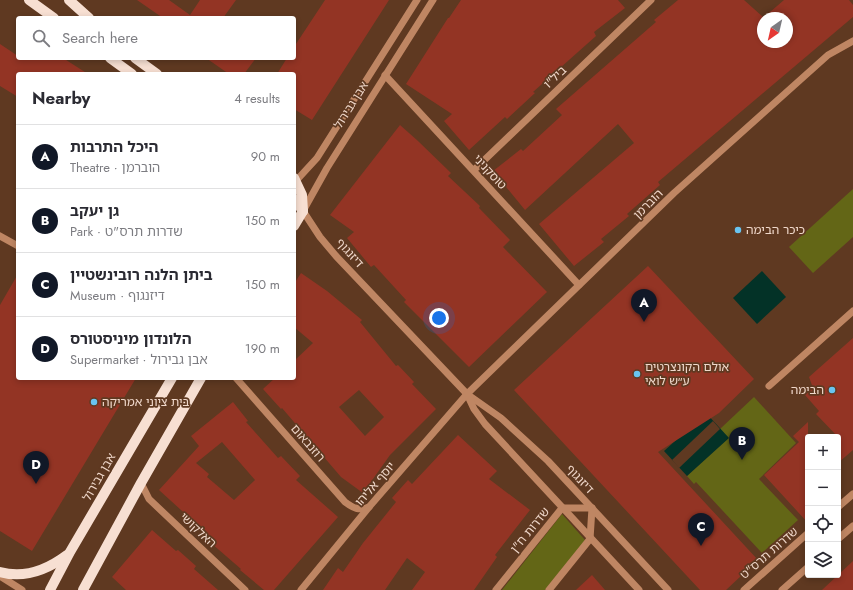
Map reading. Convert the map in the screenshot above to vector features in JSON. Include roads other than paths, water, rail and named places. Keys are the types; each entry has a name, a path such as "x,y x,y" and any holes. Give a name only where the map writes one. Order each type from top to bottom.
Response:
{"main road":[{"path":"29,0 51,16"},
{"path":"69,0 87,16"},
{"path":"113,60 129,72"},
{"path":"138,60 154,72"},
{"path":"296,183 302,194 303,211"},
{"path":"296,202 303,211"},
{"name":"אבן גבירול","path":"296,223 303,211"},
{"name":"אבן גבירול","path":"50,590 70,552 171,380"},
{"path":"84,590 141,483 200,380"},
{"path":"0,572 30,574 52,565 70,552"}],"street":[{"name":"אבן גבירול","path":"296,180 317,158 417,0"},
{"name":"אבן גבירול","path":"303,211 327,168 433,0"},
{"name":"ביל\"ו","path":"474,170 651,0"},
{"name":"הוברמן","path":"467,394 674,193 822,60 853,41"},
{"name":"טוסקניני","path":"385,75 579,284"},
{"name":"דיזנגוף","path":"303,211 336,256 467,394 501,418 548,462 668,590"},
{"path":"0,236 16,245"},
{"path":"769,386 853,311"},
{"name":"רוזנבאום","path":"238,380 345,502 356,509 363,510 369,507"},
{"name":"דיזנגוף","path":"467,394 474,409 485,424 590,539 639,590"},
{"name":"יוסף אליהו","path":"301,590 369,507 467,394"},
{"name":"האלקושי","path":"141,483 148,499 245,590"},
{"path":"839,506 853,494"},
{"name":"שדרות ח\"ן","path":"496,590 562,508 592,508"},
{"path":"549,590 590,539 592,508"},
{"path":"841,537 853,526"},
{"name":"שדרות תרס\"ט","path":"744,590 805,536"},
{"path":"782,590 805,570"},
{"path":"0,576 22,590"}],"water":[{"path":"762,271 786,297 757,324 733,298"},
{"path":"706,413 729,438 687,476 664,451"}],"place":[{"name":"כיכר הבימה","path":"738,230"},
{"name":"היכל התרבות","path":"644,322"},
{"name":"אולם הקונצרטים ע״ש לואי","path":"637,374"},
{"name":"הבימה","path":"832,390"},
{"name":"בית ציוני אמריקה","path":"94,402"},
{"name":"גן יעקב","path":"742,460"},
{"name":"הלונדון מיניסטורס","path":"36,484"},
{"name":"ביתן הלנה רובינשטיין","path":"701,546"}]}
